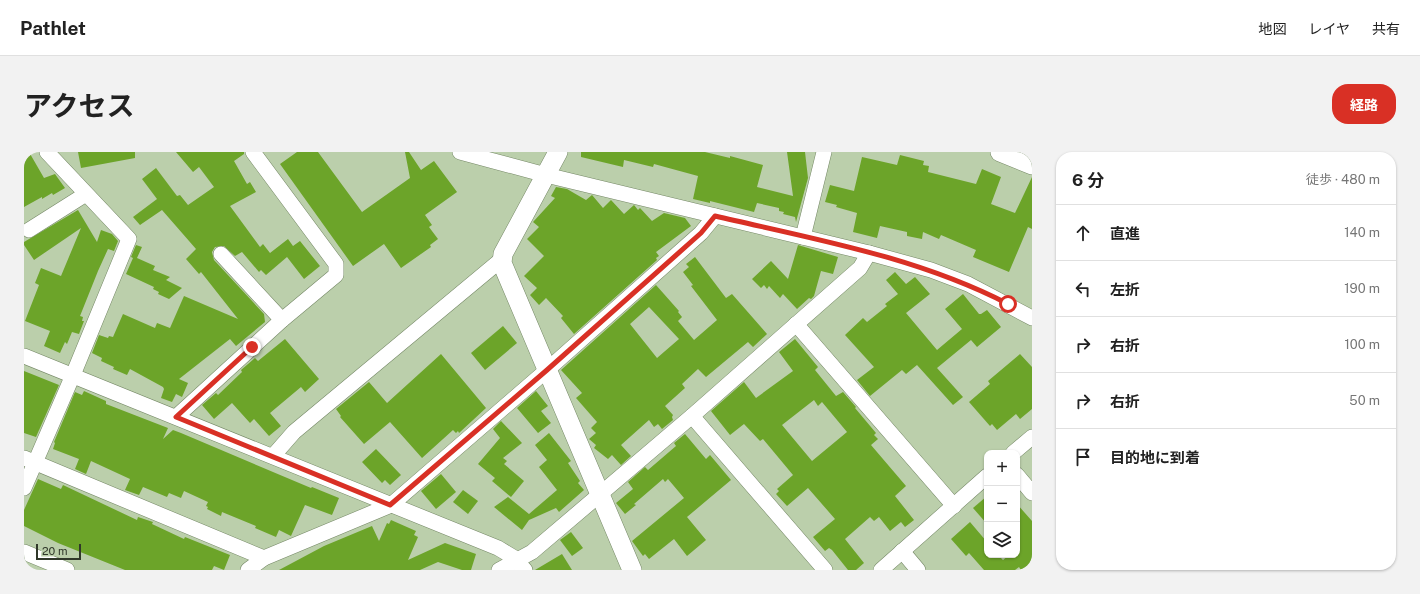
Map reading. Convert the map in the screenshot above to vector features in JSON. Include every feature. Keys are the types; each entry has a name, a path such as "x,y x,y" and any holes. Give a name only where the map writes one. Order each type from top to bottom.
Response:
{"street":[{"path":"24,488 29,460 73,375 129,240 48,152"},
{"path":"176,417 282,320 333,278 337,268 336,264 253,152"},
{"path":"460,152 546,175 869,253 930,270 968,284 1032,318"},
{"path":"273,456 294,432 502,259 558,152"},
{"path":"803,237 824,152"},
{"path":"1008,153 1032,165"},
{"path":"29,230 86,194"},
{"path":"248,570 264,558 390,505 547,370 701,233 715,216"},
{"path":"499,570 522,566 532,552 692,416 860,268 869,253"},
{"path":"222,254 282,320"},
{"path":"502,259 504,270 632,570"},
{"path":"796,324 954,506"},
{"path":"24,356 498,548 522,566"},
{"path":"692,416 825,570"},
{"path":"1016,450 1032,436"},
{"path":"29,460 264,558"},
{"path":"881,570 984,479"},
{"path":"1020,479 1032,493"},
{"path":"902,551 918,570"},
{"path":"24,552 67,570"}],"building":[{"path":"24,152 29,152 44,178 55,174 65,188 53,195 52,193 42,199 42,197 24,207"},
{"path":"78,152 135,152 135,158 81,168"},
{"path":"176,152 244,152 244,154 234,161 247,184 250,182 256,192 230,206 260,247 263,244 270,253 288,239 293,246 300,241 320,266 304,279 287,257 266,275 261,270 259,272 242,252 235,256 224,246 215,247 212,252 214,260 264,314 265,322 236,346 230,339 179,379 188,383 182,397 176,394 172,402 161,398 164,389 163,387 130,369 127,375 113,369 114,367 101,361 102,358 92,353 99,335 108,338 109,336 113,337 123,314 155,328 157,323 170,328 184,296 238,319 201,272 199,274 186,259 196,249 162,210 140,225 133,217 157,199 142,179 156,168 177,196 180,195 188,205 214,187 199,167 193,172"},
{"path":"297,152 318,152 362,212 410,178 405,152 409,152 421,170 434,161 457,192 425,215 432,225 429,227 438,239 430,245 431,247 401,268 384,244 353,266 280,164"},
{"path":"581,152 705,152 730,158 730,156 763,165 757,187 793,196 787,152 805,152 808,178 796,222 795,217 783,214 784,212 779,211 779,208 757,203 754,212 710,201 710,203 693,199 698,176 654,164 653,167 624,160 623,167 581,157"},
{"path":"900,155 924,161 923,165 929,166 928,172 976,184 982,169 1001,177 991,204 1015,213 1032,177 1032,229 1028,227 1009,272 973,257 976,250 941,235 939,239 923,232 922,239 907,236 907,232 880,226 877,238 853,232 857,213 825,202 830,185 854,191 862,157 897,165"},
{"path":"556,187 567,189 586,200 592,195 603,208 611,200 624,214 634,205 638,210 640,208 652,221 664,213 685,218 691,226 656,252 659,256 656,258 657,260 574,334 561,318 563,316 546,298 539,305 530,295 537,288 524,276 544,256 527,239 539,227 533,222 555,198 551,196"},
{"path":"78,210 97,242 101,230 112,234 118,241 114,251 108,249 98,271 80,316 83,317 82,321 84,321 79,334 72,332 67,344 65,342 60,353 44,346 50,331 25,321 39,285 35,283 41,268 61,276 81,228 34,260 24,245 24,242"},
{"path":"136,245 142,247 137,258 155,266 153,270 170,277 166,280 182,288 169,299 158,294 159,292 153,289 154,287 126,274 133,258 131,257"},
{"path":"798,245 838,257 833,274 821,271 814,296 811,299 809,298 797,309 783,294 780,298 769,286 767,289 764,285 761,288 752,279 771,261 788,279"},
{"path":"695,257 726,298 732,294 767,334 753,347 748,342 706,377 698,369 682,384 685,388 665,406 673,415 673,420 662,429 658,424 654,427 649,420 621,445 631,456 621,465 612,455 608,459 594,448 596,445 589,439 596,433 591,428 597,422 576,398 582,393 561,370 656,285 679,311 678,312 682,317 678,321 694,340 717,320 691,286 693,285 683,272 689,267 686,264","holes":["649,307 679,339 657,358 630,324"]},
{"path":"895,272 906,284 915,277 930,294 906,313 937,350 962,329 945,309 963,294 979,314 987,310 1001,327 977,347 971,340 937,368 963,397 953,405 917,365 906,374 902,370 870,396 857,380 874,367 845,335 863,318 867,322 887,306 885,304 898,294 886,280"},
{"path":"503,326 517,343 485,370 471,353"},
{"path":"285,339 319,379 305,392 301,387 270,413 281,426 269,436 254,419 250,423 232,403 214,419 202,405 216,393 218,395 242,372 241,370 255,358 258,361"},
{"path":"795,339 818,367 815,370 836,396 843,392 876,433 874,435 878,439 871,445 906,486 895,496 914,520 905,527 901,522 890,531 879,517 874,521 870,517 845,539 864,563 856,570 848,570 832,550 829,548 825,551 813,537 835,519 808,488 787,506 776,494 779,491 777,489 793,475 763,439 760,441 744,424 730,435 711,411 744,382 756,398 793,371 779,352","holes":["814,400 818,406 822,402 847,432 812,461 782,425"]},
{"path":"441,354 486,408 459,433 458,431 456,433 453,430 422,458 390,422 364,444 340,417 341,416 336,409 369,382 387,403"},
{"path":"1020,354 1032,367 1032,409 1020,419 1016,414 997,430 992,424 990,426 969,402 990,384 988,381"},
{"path":"24,371 59,385 36,437 24,433"},
{"path":"84,391 106,401 106,404 168,428 163,439 173,430 311,488 312,487 339,498 332,515 305,505 291,536 279,530 276,537 255,528 256,526 222,512 221,516 207,509 208,507 206,506 208,502 184,491 181,498 169,493 167,497 143,487 139,495 125,490 130,479 91,461 86,474 75,469 79,459 53,449 54,442 75,392 82,395"},
{"path":"536,391 548,406 541,411 551,423 538,433 517,408"},
{"path":"501,421 522,443 503,458 507,461 504,464 524,481 511,497 492,481 495,478 478,464 500,438 493,429"},
{"path":"549,433 571,461 568,463 580,481 578,483 584,490 559,512 556,508 529,520 522,530 494,507 508,497 529,514 557,490 539,467 547,460 535,445"},
{"path":"685,434 706,459 710,455 731,480 687,517 706,540 687,556 674,539 649,559 645,554 643,556 632,541 684,498 668,479 665,482 663,479 634,504 636,505 625,514 616,503 633,489 628,482 645,467 648,470 676,446 674,443"},
{"path":"376,449 401,475 390,485 385,480 382,483 362,462"},
{"path":"441,474 456,492 436,509 421,491"},
{"path":"38,479 61,489 63,485 137,520 138,517 153,522 152,524 184,539 185,537 230,555 224,570 214,566 212,570 125,570 58,543 24,526 24,510"},
{"path":"463,490 478,501 468,514 453,502"},
{"path":"984,499 984,521 973,508"},
{"path":"1020,507 1032,521 1032,570 1021,570 1019,567 1015,570 984,570 969,553 966,556 951,539 970,522 984,538 984,558 1001,558 1003,560 1005,558 1020,558"},
{"path":"391,520 416,531 414,535 418,537 408,560 445,543 476,554 471,570 462,570 438,562 420,570 279,570 324,546 372,526 379,541 387,523 389,524"},
{"path":"571,532 583,548 572,556 560,540"},
{"path":"562,554 572,570 535,570"}],"route":[{"path":"252,347 176,417 390,505 547,370 701,233 712,222 715,216 869,253 930,270 968,284 1008,304"}]}
